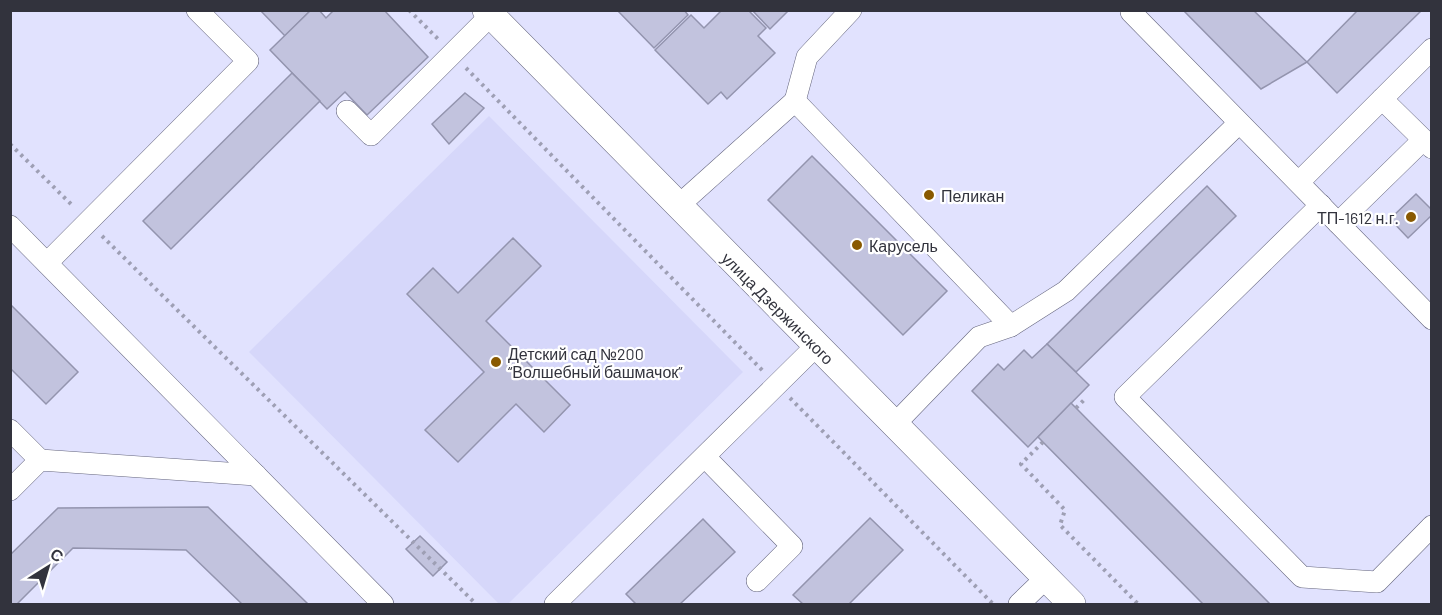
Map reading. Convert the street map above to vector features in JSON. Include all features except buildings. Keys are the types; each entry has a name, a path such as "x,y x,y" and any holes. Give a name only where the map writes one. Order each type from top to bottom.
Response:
{"main road":[{"name":"улица Дзержинского","path":"488,13 1072,604"}],"street":[{"path":"47,263 248,61 197,10"},
{"path":"678,206 795,101 807,57 851,10"},
{"path":"1131,11 1431,319"},
{"path":"347,111 371,135 452,54 488,13"},
{"path":"1299,182 1431,49"},
{"path":"1338,223 1427,144 1382,99"},
{"path":"795,101 1011,326"},
{"path":"894,425 979,337 1011,326 1066,291 1239,123"},
{"path":"1321,205 1125,397 1302,577 1377,582 1431,526"},
{"path":"10,226 383,604"},
{"path":"555,604 816,346"},
{"path":"10,430 40,460 256,475"},
{"path":"705,457 792,546 757,581"},
{"path":"10,490 40,460"},
{"path":"1019,604 1046,578"}],"path":[{"path":"410,10 993,604"},
{"path":"10,144 476,604"},
{"path":"1076,408 1084,400"},
{"path":"1043,442 1021,464 1065,510 1060,525 1138,604"}],"shaded area":[{"name":"Детский сад №200 “Волшебный башмачок”","path":"489,116 743,372 508,604 499,604 249,352"}],"place":[{"name":"Пеликан","path":"929,195"},
{"name":"ТП-1612 н.г.","path":"1411,217"},
{"name":"Карусель","path":"857,245"},
{"name":"Детский сад №200 “Волшебный башмачок”","path":"496,362"}]}
